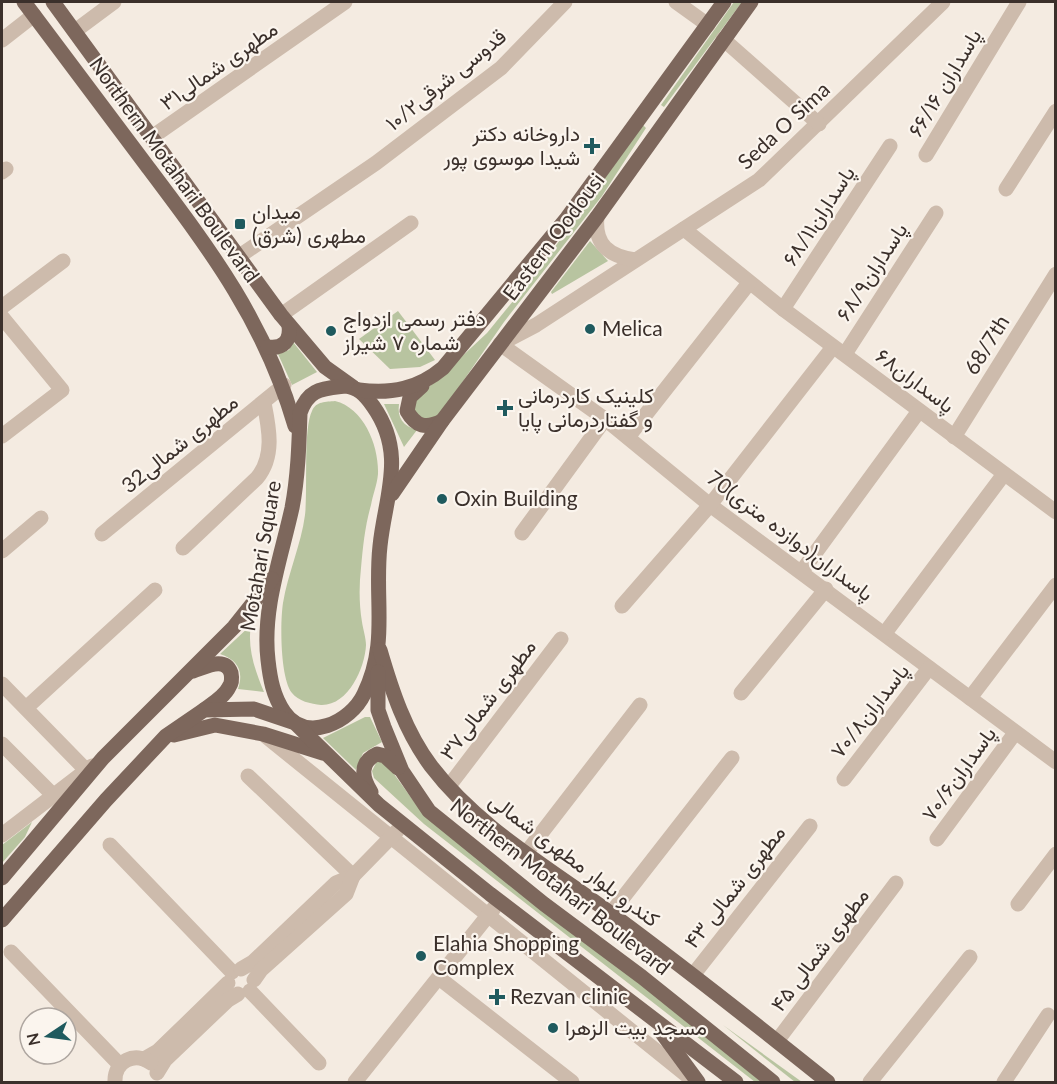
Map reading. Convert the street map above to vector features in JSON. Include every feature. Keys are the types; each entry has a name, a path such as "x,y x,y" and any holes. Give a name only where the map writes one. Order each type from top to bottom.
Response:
{"main road":[{"name":"Northern Motahari Boulevard","path":"24,2 211,252 234,287 267,347 284,385 299,439"},
{"name":"Northern Motahari Boulevard","path":"53,2 285,320 325,367 356,389"},
{"name":"Eastern Qodousi","path":"356,389 390,392 424,383 458,353 567,218 724,2"},
{"name":"Eastern Qodousi","path":"390,496 442,421 597,217 751,2"},
{"path":"267,347 277,348 286,344 290,335 285,320"},
{"path":"424,383 410,397 406,411 413,421 420,425 428,427 442,421"},
{"name":"Motahari Square","path":"295,723 284,713 276,698 268,657 269,605 292,505 300,413 304,399 313,392 328,388 356,389"},
{"path":"204,710 254,709 308,727 321,727 348,715 363,696 380,649 380,546 393,470 387,434 379,415 356,389"},
{"path":"2,878 104,758 254,604 277,572"},
{"name":"Northern Motahari Boulevard","path":"380,649 376,687 378,710 402,771 429,810 773,1083"},
{"name":"کندرو بلوار مطهری شمالی","path":"380,649 402,715 431,766 475,814 526,854 611,913 693,975 828,1083"},
{"path":"2,920 105,800 166,736 204,710 229,689 232,679 230,670 218,663 186,674"},
{"path":"295,723 379,805 736,1083"},
{"path":"166,736 215,725 262,734 327,755"},
{"path":"379,805 366,783 363,767 366,761 377,754 385,756 402,771"},
{"path":"651,1019 697,1083"}],"street":[{"path":"75,31 114,2"},
{"name":"مطهرى شمالى۳۱","path":"152,137 345,2"},
{"name":"قدوسی شرقی۱۰/۲","path":"238,256 376,163 501,68 565,2"},
{"path":"676,2 708,25"},
{"name":"Seda O Sima","path":"500,344 536,324 759,180 943,2"},
{"name":"پاسداران ۶۶/۱۶","path":"926,155 1019,2"},
{"path":"2,40 34,15"},
{"path":"723,39 819,124"},
{"path":"1006,189 1056,111"},
{"name":"پاسداران۶۸/۱۱","path":"783,309 890,146"},
{"name":"پاسداران۶۸/۹","path":"622,606 710,505 772,426 839,351 936,213"},
{"path":"597,217 596,230 600,243 609,252 635,260"},
{"path":"285,320 411,223"},
{"name":"پاسداران۶۸","path":"684,229 783,309 1056,512"},
{"path":"2,307 63,261"},
{"name":"68/7th","path":"954,437 1056,274"},
{"path":"628,437 749,283"},
{"path":"2,317 62,390 2,436"},
{"name":"70پاسداران(دوازده متری)","path":"500,344 605,419 710,505 802,571 1056,762"},
{"name":"32مطهرى شمالى","path":"102,534 284,385"},
{"path":"183,548 257,478 264,467 270,434 264,403"},
{"path":"802,571 919,411"},
{"path":"522,533 605,419"},
{"path":"885,633 1004,474"},
{"path":"2,551 41,518"},
{"path":"970,698 1056,585"},
{"path":"26,708 155,590"},
{"path":"741,693 826,590"},
{"name":"مطهرى شمالى۳۷","path":"449,786 561,639"},
{"name":"پاسداران۷۰/۸","path":"844,779 929,668"},
{"path":"2,684 86,770"},
{"path":"526,854 640,705"},
{"name":"پاسداران۷۰/۶","path":"936,839 1015,733"},
{"path":"262,734 697,1083"},
{"path":"2,744 54,796"},
{"path":"2,834 104,758"},
{"path":"611,913 732,758"},
{"path":"249,777 353,876"},
{"path":"144,1059 158,1051 240,982 261,970 306,921 336,883 353,876 404,825"},
{"name":"مطهرى شمالى ۴۳","path":"693,975 810,826"},
{"path":"110,845 319,1063"},
{"path":"1018,904 1056,854"},
{"name":"مطهرى شمالى ۴۵","path":"777,1041 896,883"},
{"path":"363,1080 500,901"},
{"path":"11,952 120,1065"},
{"path":"870,1083 970,957"},
{"path":"439,978 572,1083"},
{"path":"158,1078 165,1060 228,1000 240,982"},
{"path":"1004,1083 1048,1015"},
{"path":"116,1083 120,1065 131,1058 150,1062 158,1078"}],"green space":[{"path":"734,2 742,2 664,107 661,105"},
{"path":"643,125 646,128 602,196 504,322 441,413 429,421 414,415 413,402 487,333 539,269"},
{"path":"590,241 608,261 552,294 551,292"},
{"path":"398,311 435,360 420,367 390,369 359,339"},
{"path":"293,342 317,372 292,385 278,354 289,350"},
{"path":"335,401 354,411 368,430 376,452 378,474 363,544 360,575 365,654 358,674 347,693 331,704 321,705 298,698 288,686 283,663 281,623 285,592 305,515 309,420 316,405"},
{"path":"384,404 399,404 402,421 417,430 404,447"},
{"path":"251,625 250,642 253,659 264,692 238,689 240,672 238,667 231,659 220,654"},
{"path":"365,717 370,717 382,742 363,753 356,770 323,738"},
{"path":"377,761 386,763 415,803 762,1082 755,1082 424,824 374,778 372,771"},
{"path":"32,822 25,837 2,863 2,845"},
{"path":"723,1025 802,1082 795,1082"}],"place":[{"name":"داروخانه دکتر شیدا موسوی پور","path":"592,146"},
{"name":"میدان مطهری (شرق)","path":"240,224"},
{"name":"Melica","path":"590,329"},
{"name":"دفتر رسمی ازدواج شماره ۷ شیراز","path":"331,331"},
{"name":"کلینیک کاردرمانی و گفتاردرمانی پایا","path":"505,408"},
{"name":"Oxin Building","path":"442,499"},
{"name":"Elahia Shopping Complex","path":"421,956"},
{"name":"Rezvan clinic","path":"497,997"},
{"name":"مسجد بیت الزهرا","path":"553,1028"}]}
